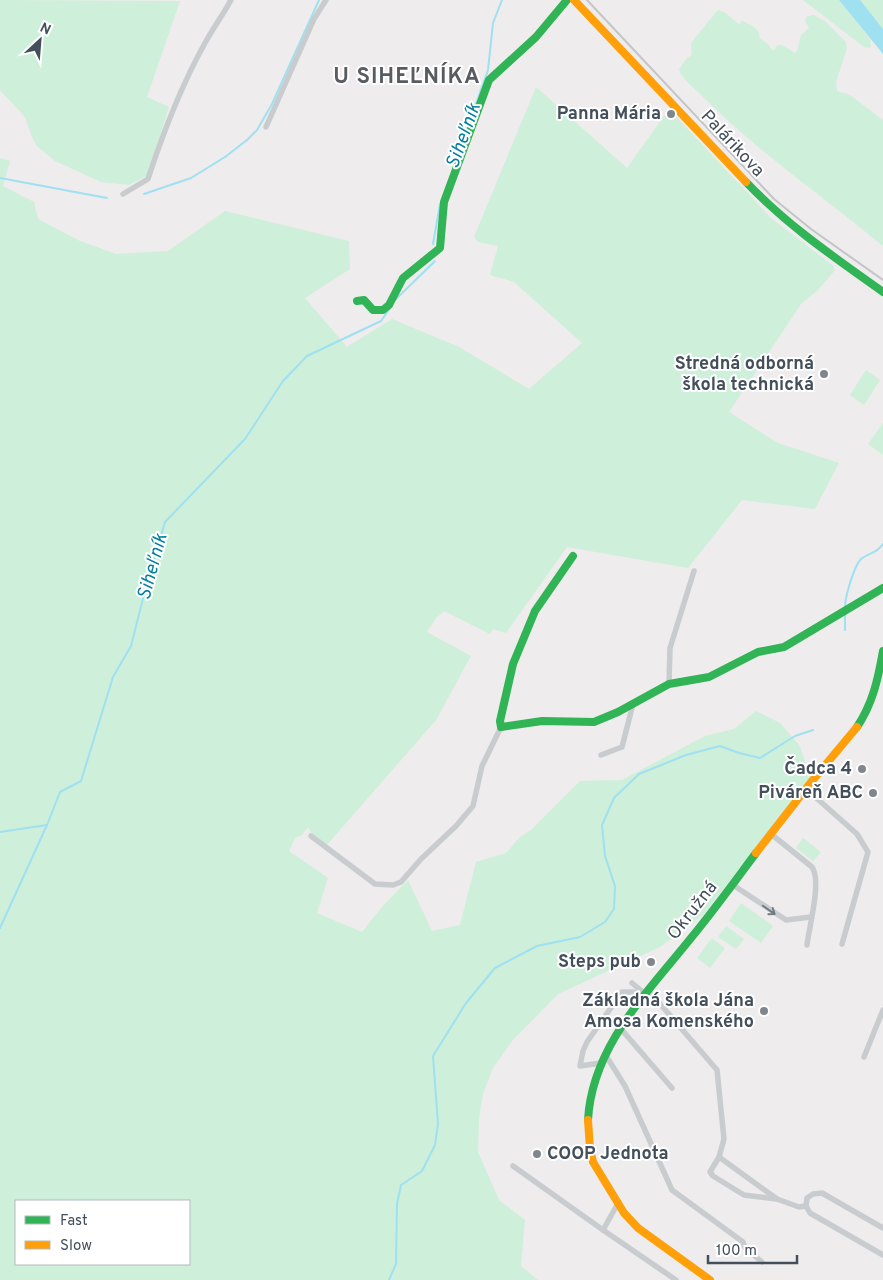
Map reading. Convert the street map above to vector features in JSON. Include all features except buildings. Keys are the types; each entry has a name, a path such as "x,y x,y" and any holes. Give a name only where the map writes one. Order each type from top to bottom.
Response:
{"street":[{"path":"123,194 148,179 159,145 184,86 205,42 231,0"},
{"path":"266,127 314,19 326,0"},
{"path":"357,301 364,300 373,310 386,308 392,302 403,278 440,248 444,202 489,80 536,37 567,0"},
{"name":"Palárikova","path":"574,0 770,207 798,230 883,292"},
{"path":"311,836 376,884 393,885 401,882 421,859 456,826 473,806 482,766 501,727 500,721 513,664 529,624 535,611 573,556"},
{"path":"669,684 670,648 694,571"},
{"path":"501,727 542,721 594,722 618,712 669,684 709,677 758,652 784,647 883,588"},
{"name":"Okružná","path":"710,1280 638,1228 617,1205 592,1159 587,1127 594,1084 605,1054 621,1029 771,834 856,728 868,708 877,684 883,651"},
{"path":"601,755 622,747 633,704"},
{"path":"807,788 857,834 868,852 842,944"},
{"path":"771,834 814,869 816,888 807,945"},
{"path":"733,885 786,920 811,917"},
{"path":"632,983 648,993 716,1070 724,1139 719,1157 710,1172 713,1176 744,1196 777,1199"},
{"path":"602,1063 580,1066 586,1042 622,992 648,993"},
{"path":"864,1057 883,1010"},
{"path":"621,1029 672,1088"},
{"path":"605,1054 625,1086 672,1190 743,1242 746,1248 762,1262"},
{"path":"719,1157 777,1199 798,1207 806,1206"},
{"path":"513,1166 676,1280"},
{"path":"883,1228 822,1193 814,1194 807,1198 806,1206 810,1213 883,1255"},
{"path":"603,1230 617,1205"}],"green space":[{"path":"0,0 180,1 147,97 169,107 148,175 129,185 101,182 55,161 37,146 25,117 0,90"},
{"path":"803,0 839,0 870,39 870,48 864,47"},
{"path":"860,0 883,0 883,29 863,4"},
{"path":"718,10 724,12 739,24 742,21 754,27 758,32 759,38 768,44 772,50 775,50 777,45 782,45 795,53 801,35 809,28 805,21 807,16 814,15 826,22 846,42 847,48 836,82 837,91 850,95 883,120 883,246 742,133 682,76 679,69 687,58 692,55 691,43"},
{"path":"536,87 627,168 669,109 771,218 832,265 835,270 818,290 801,304 729,412 778,443 839,463 815,509 742,500 688,568 567,547 506,633 493,629 490,634 444,611 436,618 427,632 471,656 436,720 326,846 312,834 308,827 302,835 295,838 289,851 328,878 317,913 362,932 382,907 408,880 432,931 460,925 476,862 506,853 520,837 531,830 580,781 622,780 705,736 734,729 756,711 780,723 800,746 810,777 704,914 660,947 558,994 512,1041 493,1068 483,1094 479,1118 478,1152 499,1200 525,1220 521,1266 538,1280 0,1280 0,158 10,161 3,186 34,202 38,219 80,241 116,254 168,251 225,211 349,241 350,269 305,298 347,347 392,319 459,347 529,389 582,343 514,282 490,275 498,246 478,242 474,237"},
{"path":"866,370 880,380 864,405 850,395"},
{"path":"883,423 883,455 868,444"},
{"path":"803,838 821,852 813,861 796,848"},
{"path":"741,903 773,926 761,943 729,921"},
{"path":"726,926 744,939 736,949 718,937"},
{"path":"712,938 725,948 710,968 697,958"}],"water":[{"path":"839,0 860,0 883,29 883,54"}],"waterway":[{"path":"144,194 191,178 225,157 257,130 272,104 319,0"},
{"name":"Siheľník","path":"461,146 488,70 493,23 502,0"},
{"path":"0,178 107,198"},
{"name":"Siheľník","path":"433,244 440,204"},
{"name":"Siheľník","path":"395,300 435,261"},
{"name":"Siheľník","path":"0,928 60,792 81,781 113,677 131,646 165,522 245,439 283,381 307,356 381,321 390,308"},
{"path":"845,607 850,582 858,563 864,557 878,550 883,544"},
{"path":"845,615 845,630"},
{"path":"389,1280 396,1264 397,1204 401,1185 422,1171 435,1145 438,1124 433,1056 466,1003 495,968 537,946 580,937 605,922 614,909 615,886 605,856 602,825 614,798 639,774 686,755 720,746 760,758 795,736 813,730"},
{"path":"0,832 47,825"}],"railway":[{"path":"587,0 774,199 811,229 883,280"}],"traffic: fast":[{"path":"357,301 364,300 373,310 383,310 389,305 403,278 440,248 444,202 489,80 536,37 567,0"},
{"path":"746,182 795,227 883,292"},
{"path":"573,556 535,611 513,664 500,721 501,727 542,721 594,722 618,712 669,684 709,677 758,652 784,647 883,588"},
{"path":"857,727 863,718 874,690 883,651"},
{"path":"588,1120 592,1093 600,1068 611,1044 625,1021 708,917 756,853"}],"traffic: slow":[{"path":"574,0 746,182"},
{"path":"756,853 857,727"},
{"path":"588,1120 593,1162 624,1213 638,1228 710,1280"}],"place":[{"name":"Panna Mária","path":"671,114"},
{"name":"Stredná odborná škola technická","path":"824,374"},
{"name":"Čadca 4","path":"862,769"},
{"name":"Piváreň ABC","path":"873,793"},
{"name":"Steps pub","path":"651,962"},
{"name":"Základná škola Jána Amosa Komenského","path":"764,1011"},
{"name":"COOP Jednota","path":"537,1154"}],"district":[{"name":"U SIHEĽNÍKA","path":"407,77"}]}
